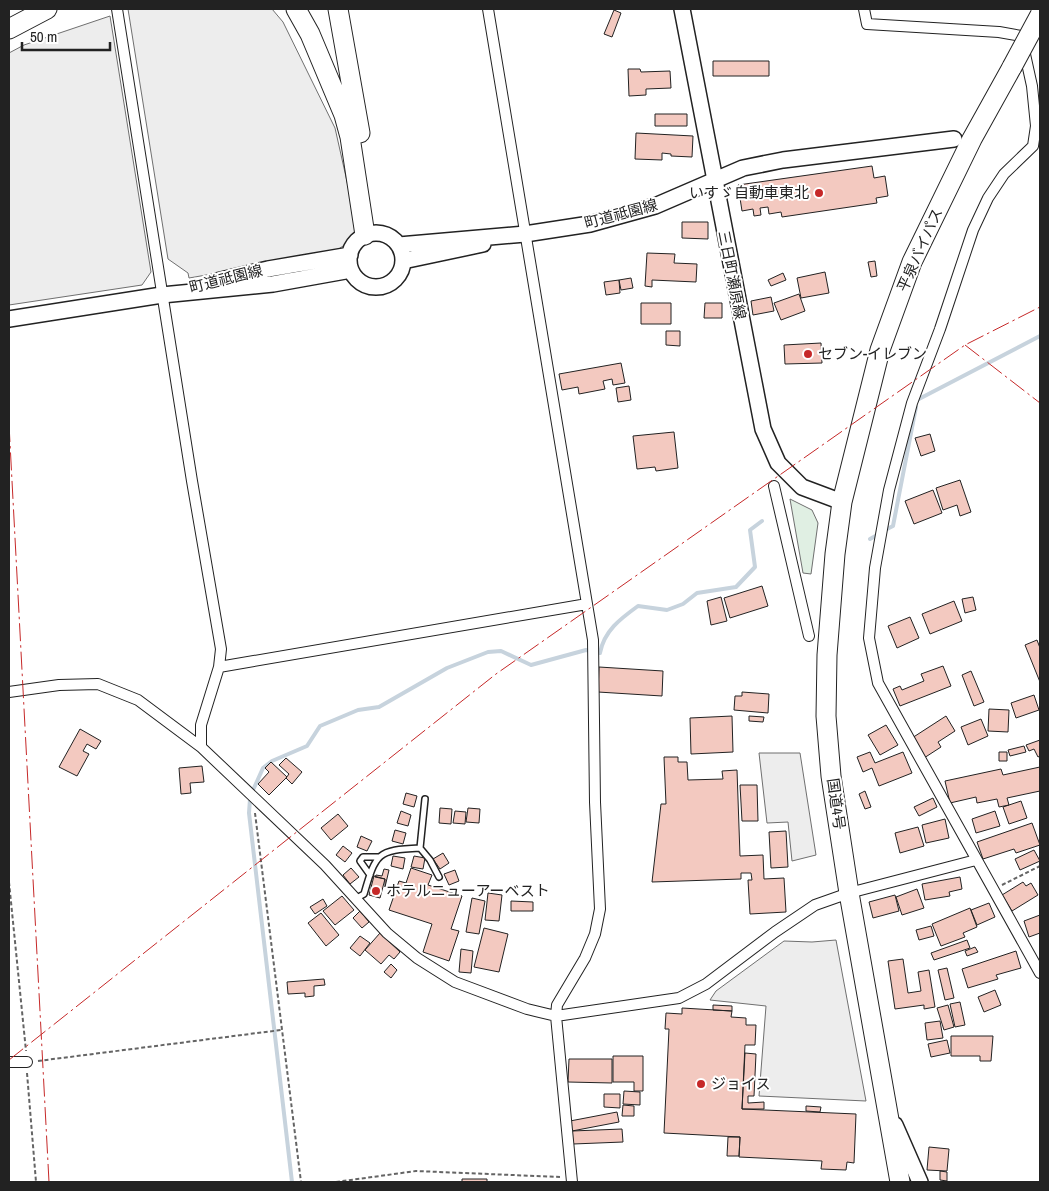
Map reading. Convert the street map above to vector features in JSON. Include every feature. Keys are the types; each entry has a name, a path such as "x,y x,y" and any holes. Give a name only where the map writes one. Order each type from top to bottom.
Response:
{"highway":[{"path":"9,28 47,9"},
{"path":"296,9 310,34 344,115 371,234"},
{"path":"338,9 371,234"},
{"name":"平泉バイパス","path":"842,502 880,350 912,262 972,139 1040,15"},
{"name":"国道4号","path":"842,502 827,655 826,716 831,776 849,893 900,1182"}],"street":[{"path":"117,9 221,648 219,667 201,725 201,747"},
{"path":"488,9 594,640 595,802 600,910 591,942 557,1005 556,1016 572,1180"},
{"name":"三日町瀬原線","path":"682,9 763,429 778,462 802,487 842,502"},
{"path":"864,9 867,24 999,32 1020,36 1032,86 1036,126 1033,146 1004,174 977,222 912,403 889,490 875,568 869,638 878,683 1040,973"},
{"name":"町道祗園線","path":"399,246 525,234 590,224 655,206 743,168 783,160 954,139"},
{"path":"371,234 390,236 399,246 403,261 397,277 383,286 366,285 358,280 350,262 355,243 371,234"},
{"name":"町道祗園線","path":"403,261 525,234"},
{"name":"町道祗園線","path":"9,319 162,294 268,269 350,262"},
{"path":"774,486 809,636"},
{"path":"219,667 587,604"},
{"path":"9,692 59,685 98,684 138,700 201,747 325,865 387,933 416,958 455,982 527,1009 556,1016 679,998 706,984 775,932 814,906 849,893 976,860"},
{"path":"9,1062 26,1062"},
{"path":"885,1104 920,1182"}],"lane":[{"path":"425,799 420,848 430,860 439,878"},
{"path":"370,875 360,861 363,857 379,856 389,850 420,848"},
{"path":"355,900 364,894 379,856"}],"path":[{"path":"253,796 301,1182"},
{"path":"994,890 1040,866"},
{"path":"9,882 36,1182"},
{"path":"26,1062 281,1030"},
{"path":"336,1182 416,1171 572,1180"}],"green space":[{"path":"790,499 812,510 818,523 811,574 803,573"}],"shaded area":[{"path":"128,9 272,9 283,22 335,128 357,226 356,231 343,246 333,253 189,278 188,273 168,259"},
{"path":"110,16 151,272 142,285 9,305 9,53 24,45"},
{"path":"759,753 800,753 816,855 792,861 788,822 767,823"},
{"path":"836,940 866,1101 759,1096 766,1006 710,1000 716,991 784,941 812,942"}],"building":[{"path":"614,10 621,13 612,37 604,34"},
{"path":"713,61 769,61 769,76 713,76"},
{"path":"628,69 640,69 641,72 670,71 671,88 646,89 646,95 629,96"},
{"path":"655,114 687,114 687,126 655,126"},
{"path":"636,133 693,136 692,157 671,156 671,154 662,153 662,160 635,159"},
{"path":"872,166 874,178 885,176 888,196 876,198 877,203 782,217 781,212 769,214 768,207 760,208 761,215 754,216 753,209 742,211 738,185"},
{"path":"682,222 708,222 708,239 682,238"},
{"path":"647,253 675,254 674,263 697,264 696,282 652,280 652,287 645,286"},
{"path":"875,261 877,276 871,277 868,262"},
{"path":"825,272 829,293 801,298 797,278"},
{"path":"783,273 786,280 771,286 768,280"},
{"path":"631,278 633,288 621,290 619,280"},
{"path":"619,280 620,293 606,295 604,282"},
{"path":"799,294 805,311 781,320 774,303"},
{"path":"771,297 774,311 753,315 751,301"},
{"path":"641,303 671,303 671,324 641,324"},
{"path":"705,303 722,303 722,318 704,318"},
{"path":"666,331 680,331 680,346 666,345"},
{"path":"821,343 822,363 785,364 784,345"},
{"path":"621,363 625,383 613,385 612,379 603,381 605,389 579,394 578,387 562,390 559,374"},
{"path":"629,386 631,400 618,402 616,388"},
{"path":"674,432 678,468 656,471 655,467 637,469 633,436"},
{"path":"930,434 935,451 921,456 915,438"},
{"path":"960,480 971,512 960,516 957,505 943,510 936,488"},
{"path":"933,490 942,513 914,524 905,501"},
{"path":"762,586 768,606 730,618 724,598"},
{"path":"721,597 727,621 711,625 707,601"},
{"path":"973,597 976,610 965,613 962,599"},
{"path":"954,601 962,621 930,634 922,614"},
{"path":"910,617 919,638 897,648 888,626"},
{"path":"1037,640 1040,648 1040,682 1025,645"},
{"path":"943,666 951,686 900,706 893,689 900,686 902,690 924,681 921,674"},
{"path":"599,667 663,671 662,696 598,692"},
{"path":"971,671 984,702 974,706 962,675"},
{"path":"742,692 769,694 768,713 734,710 735,696 742,696"},
{"path":"1034,695 1039,710 1016,718 1011,703"},
{"path":"989,709 1009,710 1008,732 988,731"},
{"path":"732,716 733,752 691,754 690,718"},
{"path":"749,716 764,717 763,722 749,721"},
{"path":"946,716 955,731 938,742 941,747 924,758 912,738"},
{"path":"981,719 988,736 968,745 961,727"},
{"path":"886,725 898,745 880,755 868,735"},
{"path":"80,729 101,741 96,749 87,744 83,751 89,754 77,776 59,767"},
{"path":"1040,740 1040,756 1038,757 1034,749 1029,751 1026,745"},
{"path":"1024,746 1026,752 1010,756 1008,750"},
{"path":"870,752 875,763 903,752 912,773 879,786 872,768 863,772 857,757"},
{"path":"999,752 1007,752 1007,761 999,761"},
{"path":"664,757 678,757 678,762 687,762 688,780 723,779 722,771 737,770 740,856 763,855 764,879 784,878 786,912 750,914 748,880 752,880 751,873 741,873 741,879 652,882 661,804 666,804"},
{"path":"286,758 302,772 292,784 286,778 289,774 279,765"},
{"path":"271,762 287,777 269,795 258,784 269,772 265,768"},
{"path":"202,766 204,782 190,783 191,793 181,794 179,768"},
{"path":"1040,767 1040,791 1007,798 1009,805 999,807 997,799 977,803 976,797 950,803 945,781 1001,769 1003,775"},
{"path":"740,785 757,785 758,821 742,821"},
{"path":"865,791 871,807 865,809 859,794"},
{"path":"406,793 417,796 414,807 403,804"},
{"path":"933,798 937,807 919,816 914,807"},
{"path":"1021,801 1027,818 1009,824 1003,807"},
{"path":"440,808 452,809 451,824 439,823"},
{"path":"468,808 480,809 479,823 466,822"},
{"path":"401,811 411,815 408,826 397,823"},
{"path":"455,811 466,812 465,824 453,823"},
{"path":"995,811 1000,826 976,833 972,819"},
{"path":"338,814 348,826 331,840 321,828"},
{"path":"945,819 949,838 926,843 922,825"},
{"path":"1032,823 1040,845 1016,853 1014,849 983,859 977,842"},
{"path":"918,827 924,846 900,853 895,833"},
{"path":"395,830 406,833 403,844 392,841"},
{"path":"786,831 788,867 771,868 769,832"},
{"path":"361,836 372,841 367,851 357,847"},
{"path":"343,846 352,853 345,862 336,855"},
{"path":"1034,850 1040,861 1020,870 1015,859"},
{"path":"443,853 449,863 440,869 433,859"},
{"path":"393,856 405,858 403,869 391,866"},
{"path":"414,856 425,858 423,869 411,867"},
{"path":"351,868 359,877 350,884 343,875"},
{"path":"411,868 432,875 428,885 462,896 451,929 459,931 449,961 423,952 432,924 389,910 399,881 406,883"},
{"path":"384,869 389,870 385,887 385,879 375,877 376,875 382,876"},
{"path":"455,870 459,881 449,885 444,874"},
{"name":"ホテルニューアーベスト","path":"374,876 385,879 380,898 369,895"},
{"path":"960,877 962,889 949,892 950,896 925,900 922,884"},
{"path":"1023,882 1026,886 1031,883 1038,895 1012,911 1002,895"},
{"path":"917,889 924,908 902,915 896,897"},
{"path":"488,893 502,895 499,921 485,920"},
{"path":"895,895 899,911 873,918 869,902"},
{"path":"342,896 354,910 335,925 323,911"},
{"path":"472,898 485,901 479,934 466,932"},
{"path":"323,899 327,906 315,914 310,907"},
{"path":"511,901 533,902 533,911 511,911"},
{"path":"989,903 995,917 977,925 971,910"},
{"path":"970,908 977,927 963,933 965,937 941,946 932,924"},
{"path":"360,911 369,922 362,928 353,918"},
{"path":"321,913 339,935 326,946 308,923"},
{"path":"1040,915 1040,933 1029,937 1024,921"},
{"path":"931,926 934,936 919,940 916,930"},
{"path":"484,928 508,934 499,972 474,967"},
{"path":"380,933 400,952 394,959 389,955 381,964 365,950"},
{"path":"360,936 370,943 360,956 350,948"},
{"path":"967,940 970,948 934,960 931,953"},
{"path":"975,947 978,952 967,956 965,951"},
{"path":"461,949 473,951 471,973 459,972"},
{"path":"1016,951 1021,968 996,975 998,979 968,988 962,969"},
{"path":"903,959 908,993 921,991 918,972 929,970 935,1007 924,1009 924,1005 895,1009 888,961"},
{"path":"391,964 397,970 391,978 384,972"},
{"path":"947,968 954,998 945,1000 938,970"},
{"path":"324,979 325,985 314,986 314,996 305,997 305,993 288,994 287,982"},
{"path":"995,990 1001,1005 984,1012 978,997"},
{"path":"960,1002 965,1025 955,1027 950,1004"},
{"path":"713,1005 732,1006 732,1011 713,1010"},
{"path":"948,1005 954,1027 944,1030 937,1008"},
{"path":"682,1008 732,1011 731,1017 746,1018 746,1025 756,1025 755,1045 745,1045 742,1109 856,1114 854,1163 847,1162 846,1170 821,1169 822,1161 739,1157 740,1137 664,1133 669,1029 665,1029 666,1013 682,1014"},
{"path":"940,1021 943,1038 927,1040 925,1023"},
{"path":"951,1036 993,1036 991,1061 980,1061 980,1056 951,1056"},
{"path":"947,1040 950,1053 931,1057 928,1044"},
{"path":"745,1053 756,1054 754,1096 748,1096 748,1103 764,1102 764,1109 742,1109"},
{"path":"613,1056 643,1056 643,1091 634,1091 634,1082 613,1082"},
{"path":"569,1059 612,1059 612,1083 568,1082"},
{"path":"624,1091 640,1092 640,1105 623,1104"},
{"path":"604,1094 620,1094 620,1108 604,1107"},
{"path":"623,1105 634,1106 634,1116 622,1116"},
{"path":"806,1106 821,1107 820,1112 806,1111"},
{"path":"617,1112 619,1122 572,1131 570,1121"},
{"path":"622,1129 623,1142 573,1144 572,1131"},
{"path":"728,1137 740,1137 739,1156 727,1156"},
{"path":"929,1147 949,1149 947,1171 927,1170"},
{"path":"940,1171 947,1172 947,1181 940,1180"},
{"path":"462,1179 487,1179 487,1182 462,1182"}],"waterway":[{"path":"917,400 1040,336"},
{"path":"885,530 893,526 916,407"},
{"path":"254,788 263,768 272,761 307,746 320,726 358,710 379,707 447,668 488,652 501,651 531,665 586,650 600,653 609,632 619,621 638,606 667,610 683,604 697,593 736,587 755,567 750,530 762,521"},
{"path":"870,539 879,534"},
{"path":"250,799 249,813 292,1182"}],"power":[{"path":"9,1060 496,674 965,345 1040,307"},
{"path":"965,345 1040,403"},
{"path":"9,424 49,1182"}],"place":[{"name":"いすゞ自動車東北","path":"819,193"},
{"name":"セブン-イレブン","path":"808,354"},
{"name":"ホテルニューアーベスト","path":"376,891"},
{"name":"ジョイス","path":"701,1084"}]}
